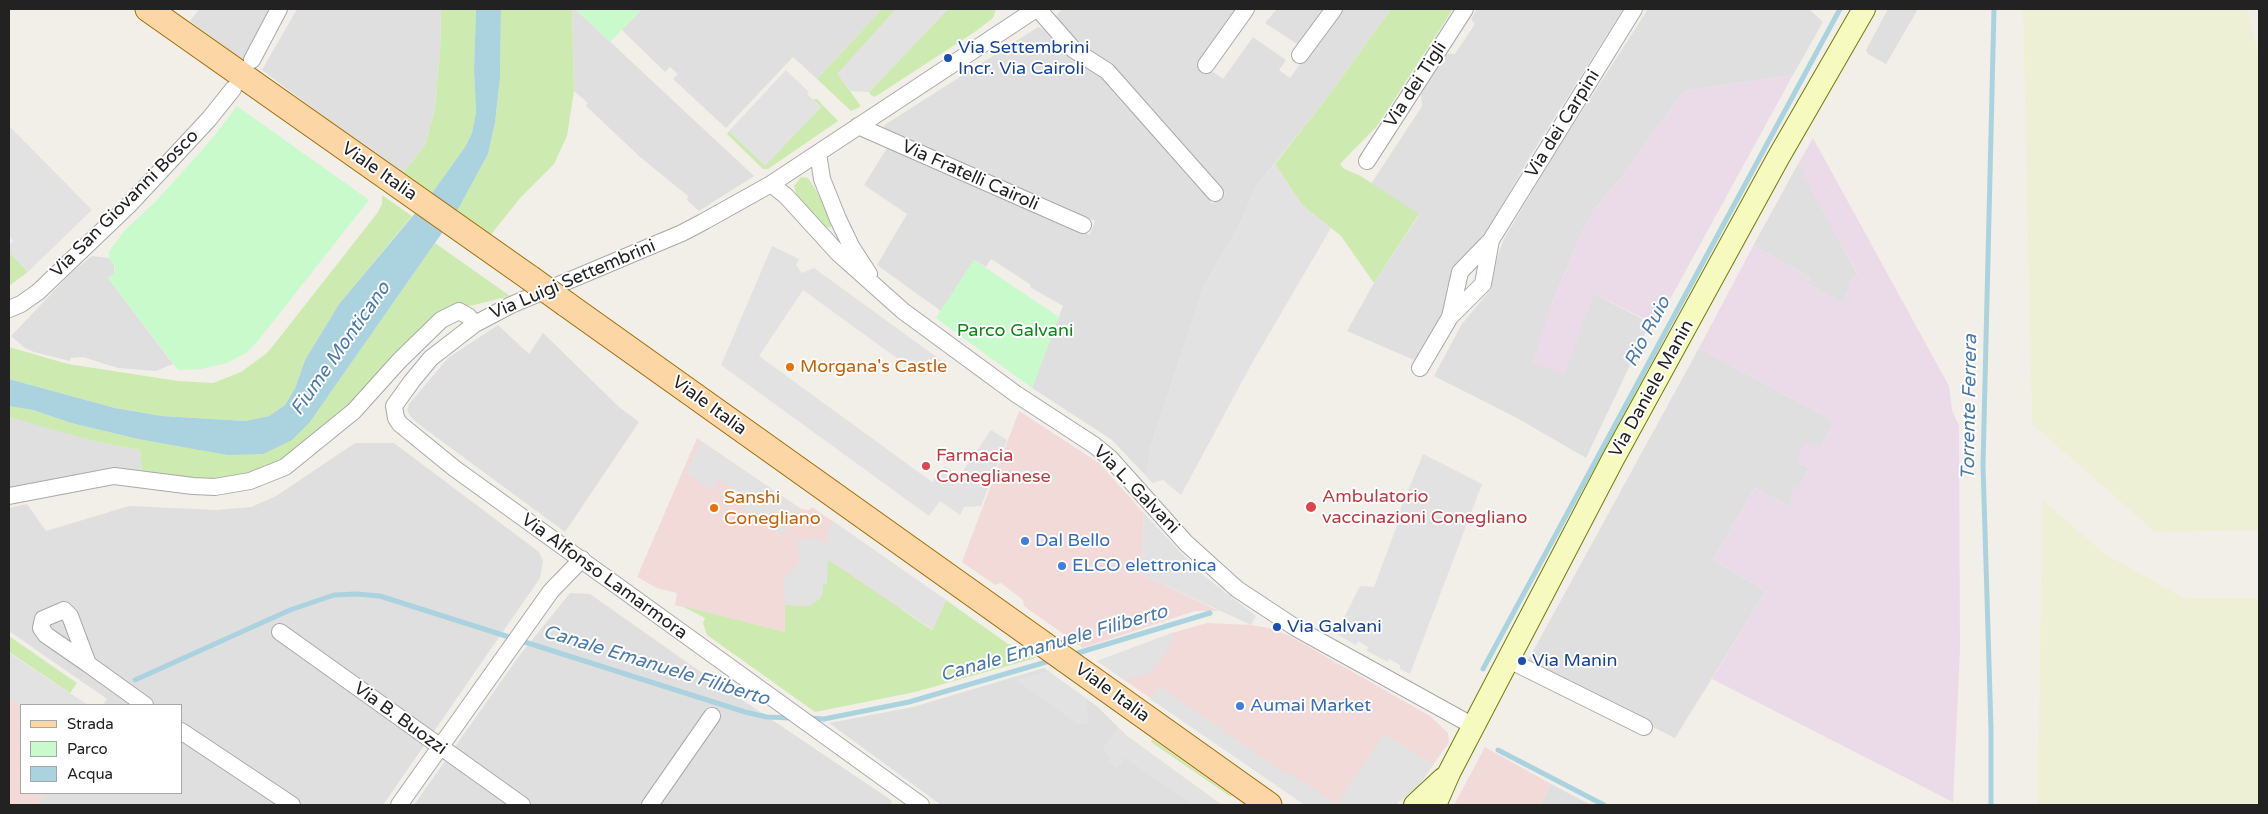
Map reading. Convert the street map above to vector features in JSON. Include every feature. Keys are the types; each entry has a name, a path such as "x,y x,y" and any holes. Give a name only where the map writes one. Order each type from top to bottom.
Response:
{"main road":[{"name":"Viale Italia","path":"148,9 480,242 1269,805"},
{"name":"Via Daniele Manin","path":"1435,805 1449,773 1510,660 1613,459 1860,10"},
{"name":"Via Daniele Manin","path":"1415,805 1449,773"}],"street":[{"path":"252,60 279,9"},
{"path":"1206,65 1246,9"},
{"path":"1300,55 1334,9"},
{"name":"Via dei Tigli","path":"1367,162 1465,9"},
{"name":"Via dei Carpini","path":"1450,318 1460,272 1491,240 1634,9"},
{"name":"Via Luigi Settembrini","path":"9,496 114,476 214,487 250,481 285,467 354,411 399,361 441,320 459,311 476,324 511,305 565,281 682,233 771,184 1029,11 1074,50 1106,71 1215,193"},
{"name":"Via San Giovanni Bosco","path":"9,309 21,304 38,292 128,206 197,132 233,89"},
{"name":"Via Fratelli Cairoli","path":"858,126 1083,226"},
{"path":"818,153 822,179 838,219 851,246 879,290"},
{"name":"Via L. Galvani","path":"771,184 786,196 838,253 879,290 940,339 1110,458 1186,542 1237,589 1296,628 1475,727"},
{"name":"Via dei Carpini","path":"1420,368 1450,318 1483,284 1491,240"},
{"name":"Via Alfonso Lamarmora","path":"476,324 432,358 396,401 394,412 400,424 417,440 454,468 922,805"},
{"path":"400,805 551,590 582,559"},
{"name":"Via B. Buozzi","path":"280,632 522,805"},
{"path":"1510,660 1644,727"},
{"path":"88,664 144,704"},
{"path":"650,805 712,716"},
{"path":"182,732 292,805"}],"shaded area":[{"path":"199,9 271,9 243,60 190,21"},
{"path":"297,9 441,9 440,54 435,108 425,145 401,175 262,70"},
{"path":"572,9 575,9 754,176 699,211 687,200 688,196 640,157 586,106 588,103 574,91"},
{"path":"642,9 882,9 817,79 793,57 726,128 673,79 678,74 670,67 665,72 622,30"},
{"path":"896,9 948,9 869,92 851,91 837,74"},
{"path":"1062,9 1237,9 1199,62 1223,79 1253,37 1286,60 1279,70 1290,78 1340,9 1391,9 1329,95 1256,187 1241,222 1204,286 1150,449 1147,477 1112,440 1032,388 1063,306 1030,287 1031,285 991,259 986,267 974,260 941,311 877,265 907,214 864,185 887,148 893,148 1090,235 1095,221 889,132 883,126 1038,27 1043,29 1071,58 1101,75 1208,196 1212,204 1225,193 1110,64 1076,42 1056,20 1057,14"},
{"path":"1277,9 1327,9 1300,46 1265,23"},
{"path":"1477,9 1623,9 1528,160 1478,247 1444,313 1414,360 1347,331 1374,283 1419,215 1371,184 1422,106 1421,94 1447,54 1455,54 1475,24 1471,19"},
{"path":"1648,9 1809,9 1823,22 1793,75 1684,91 1621,178 1595,208 1580,237 1552,304 1586,313 1593,293 1650,323 1586,458 1517,418 1434,376 1462,324 1491,289 1495,263 1504,239 1552,158"},
{"path":"1888,9 1918,9 1886,64 1868,54 1866,50"},
{"path":"786,70 809,92 807,94 821,107 765,166 729,131"},
{"path":"1793,75 1656,325 1593,293 1565,374 1532,363 1552,304 1580,237 1595,208 1621,178 1684,91"},
{"path":"9,126 92,210 28,272 9,252 9,245 13,241 9,236"},
{"path":"1813,138 1949,386 1952,410 1959,426 1960,650 1953,802 1712,679 1766,591 1713,560 1755,488 1790,507 1794,486 1799,487 1809,469 1796,462 1805,442 1819,448 1834,421 1699,348 1753,246 1810,277 1807,283 1844,304 1852,277 1859,276 1802,173 1807,169 1798,164"},
{"path":"1275,164 1302,205 1331,228 1252,363 1181,495 1163,480 1152,483 1147,477 1150,449 1204,286 1241,222 1256,187"},
{"path":"1798,164 1808,170 1803,173 1859,277 1852,277 1844,304 1807,283 1810,277 1753,246"},
{"path":"772,246 799,259 796,265 802,273 814,268 942,361 926,368 920,375 803,290 759,356 932,482 944,466 960,475 991,430 1007,440 981,506 964,507 960,515 940,501 929,516 721,365"},
{"path":"92,256 109,258 114,264 114,273 108,278 173,364 156,371 118,368 83,357 71,358 70,361 34,352 25,348 11,336 71,273"},
{"path":"498,325 529,354 543,333 619,407 639,422 565,532 417,423 407,410 409,404 448,358"},
{"path":"1699,348 1834,421 1799,487 1794,487 1790,507 1755,488 1713,560 1766,591 1675,738 1526,664"},
{"path":"1019,411 1099,463 1144,513 1141,574 1219,611 1195,611 1083,648 1024,606 1023,600 1001,583 995,585 962,562"},
{"path":"9,417 97,442 140,450 142,475 108,468 9,489"},
{"path":"697,438 801,509 809,510 812,507 946,600 785,632 675,605 677,593 657,588 637,577"},
{"path":"702,442 801,509 781,535 731,501 733,498 725,493 730,487 720,480 712,490 686,473"},
{"path":"355,443 394,443 539,552 543,561 540,578 383,805 37,805 44,794 182,794 182,704 104,704 107,699 9,631 9,508 27,504 46,531 129,506 217,510 251,507 276,496"},
{"path":"1423,454 1482,484 1410,674 1400,669 1400,665 1389,659 1388,662 1367,651 1368,647 1358,641 1356,645 1336,634 1360,586 1374,587 1396,528 1401,508"},
{"path":"1144,513 1199,572 1256,616 1251,625 1141,574"},
{"path":"833,521 946,600 933,630 828,559 827,584 823,584 823,592 820,599 809,606 785,605 783,578 796,567 799,560 796,540 817,538 827,544 828,530"},
{"path":"570,593 590,594 698,670 891,800 892,805 414,805 519,656"},
{"path":"1207,623 1251,625 1269,628 1288,635 1430,716 1448,733 1449,742 1419,785 1395,805 1305,805 1097,661 1172,633"},
{"path":"1172,633 1174,640 1151,673 1124,680 1097,661"},
{"path":"9,653 86,704 20,704 20,706 9,698"},
{"path":"9,656 21,704 20,794 44,794 37,805 9,805"},
{"path":"1044,668 1098,707 1127,736 1222,805 941,805 829,723 913,707"},
{"path":"1048,671 1086,699 1089,724 1077,724 1016,680"},
{"path":"1159,686 1287,774 1289,772 1336,804 1384,734 1434,764 1419,785 1395,805 1305,805 1150,699"},
{"path":"1118,728 1222,805 1193,805 1125,758 1117,769 1107,761 1110,757 1102,749"},
{"path":"1485,747 1551,784 1540,805 1454,805"},
{"path":"1551,784 1591,805 1540,805"}],"green space":[{"path":"441,9 476,9 474,70 476,112 472,133 465,147 432,193 401,175 425,145 435,108 440,54"},
{"path":"501,9 572,9 574,91 567,136 554,164 521,197 489,237 456,213 488,154 495,123 500,78"},
{"path":"575,9 642,9 610,42"},
{"path":"882,9 896,9 838,74 860,105 860,107 851,111 817,79"},
{"path":"948,9 996,9 993,18 976,31 878,95 874,97 871,95 869,92"},
{"path":"1391,9 1453,9 1377,126 1340,164 1344,169 1359,175 1419,214 1374,283 1341,236 1302,205 1275,164 1329,95"},
{"path":"2023,9 2247,9 2259,58 2259,530 2155,532 2032,424"},
{"path":"813,99 817,99 838,121 768,169 763,169 727,134 729,131 765,165 821,107"},
{"path":"237,106 369,200 257,342 246,353 227,363 201,369 178,370 108,278 114,273 115,269 114,264 109,258 109,251 125,230 156,201 211,140"},
{"path":"801,177 808,178 816,190 831,219 832,225 830,228 824,226 797,196 794,186"},
{"path":"382,195 412,216 339,304 305,360 295,388 285,405 269,416 245,421 162,416 115,408 9,379 9,347 68,364 178,381 213,383 241,372 267,353 280,337 378,212 382,204"},
{"path":"435,243 510,296 462,308 286,462 221,483 142,475 140,450 97,442 9,417 9,406 13,406 33,410 71,423 138,439 169,444 310,422"},
{"path":"9,252 28,272 9,286"},
{"name":"Parco Galvani","path":"974,260 1059,317 1032,388 936,318"},
{"path":"2042,500 2107,555 2184,598 2259,599 2259,805 2038,805"},
{"path":"827,559 932,630 946,600 1008,644 1020,646 1036,658 915,692 815,712 707,635 703,623 705,618 682,606 785,632 785,605 809,606 823,592 823,584 827,583"},
{"path":"9,636 77,683 70,693 9,652"},
{"path":"1152,739 1231,795 1231,797 1151,742"}],"water":[{"name":"Fiume Monticano","path":"476,9 501,9 500,78 495,123 488,154 456,213 310,422 292,440 263,454 228,455 138,439 71,423 33,410 9,406 9,379 115,408 162,416 245,421 269,416 285,405 295,388 305,360 339,304 432,193 465,147 472,133 476,112 474,70"}],"waterway":[{"name":"Rio Ruio","path":"1483,669 1840,9"},
{"name":"Torrente Ferrera","path":"1991,805 1991,729 1983,465 1994,9"},
{"name":"Canale Emanuele Filiberto","path":"135,680 290,610 334,595 357,594 380,596 745,712 767,717 791,718"},
{"name":"Canale Emanuele Filiberto","path":"1071,655 1210,613"},
{"name":"Canale Emanuele Filiberto","path":"809,718 824,719 909,702 1053,660"},
{"name":"Canale Emanuele Filiberto","path":"1498,750 1604,805"}],"place":[{"name":"Via Settembrini Incr. Via Cairoli","path":"948,58"},
{"name":"Morgana's Castle","path":"790,367"},
{"name":"Farmacia Coneglianese","path":"926,466"},
{"name":"Ambulatorio vaccinazioni Conegliano","path":"1311,507"},
{"name":"Sanshi Conegliano","path":"714,508"},
{"name":"Dal Bello","path":"1025,541"},
{"name":"ELCO elettronica","path":"1062,566"},
{"name":"Via Galvani","path":"1277,627"},
{"name":"Via Manin","path":"1522,661"},
{"name":"Aumai Market","path":"1240,706"}]}
